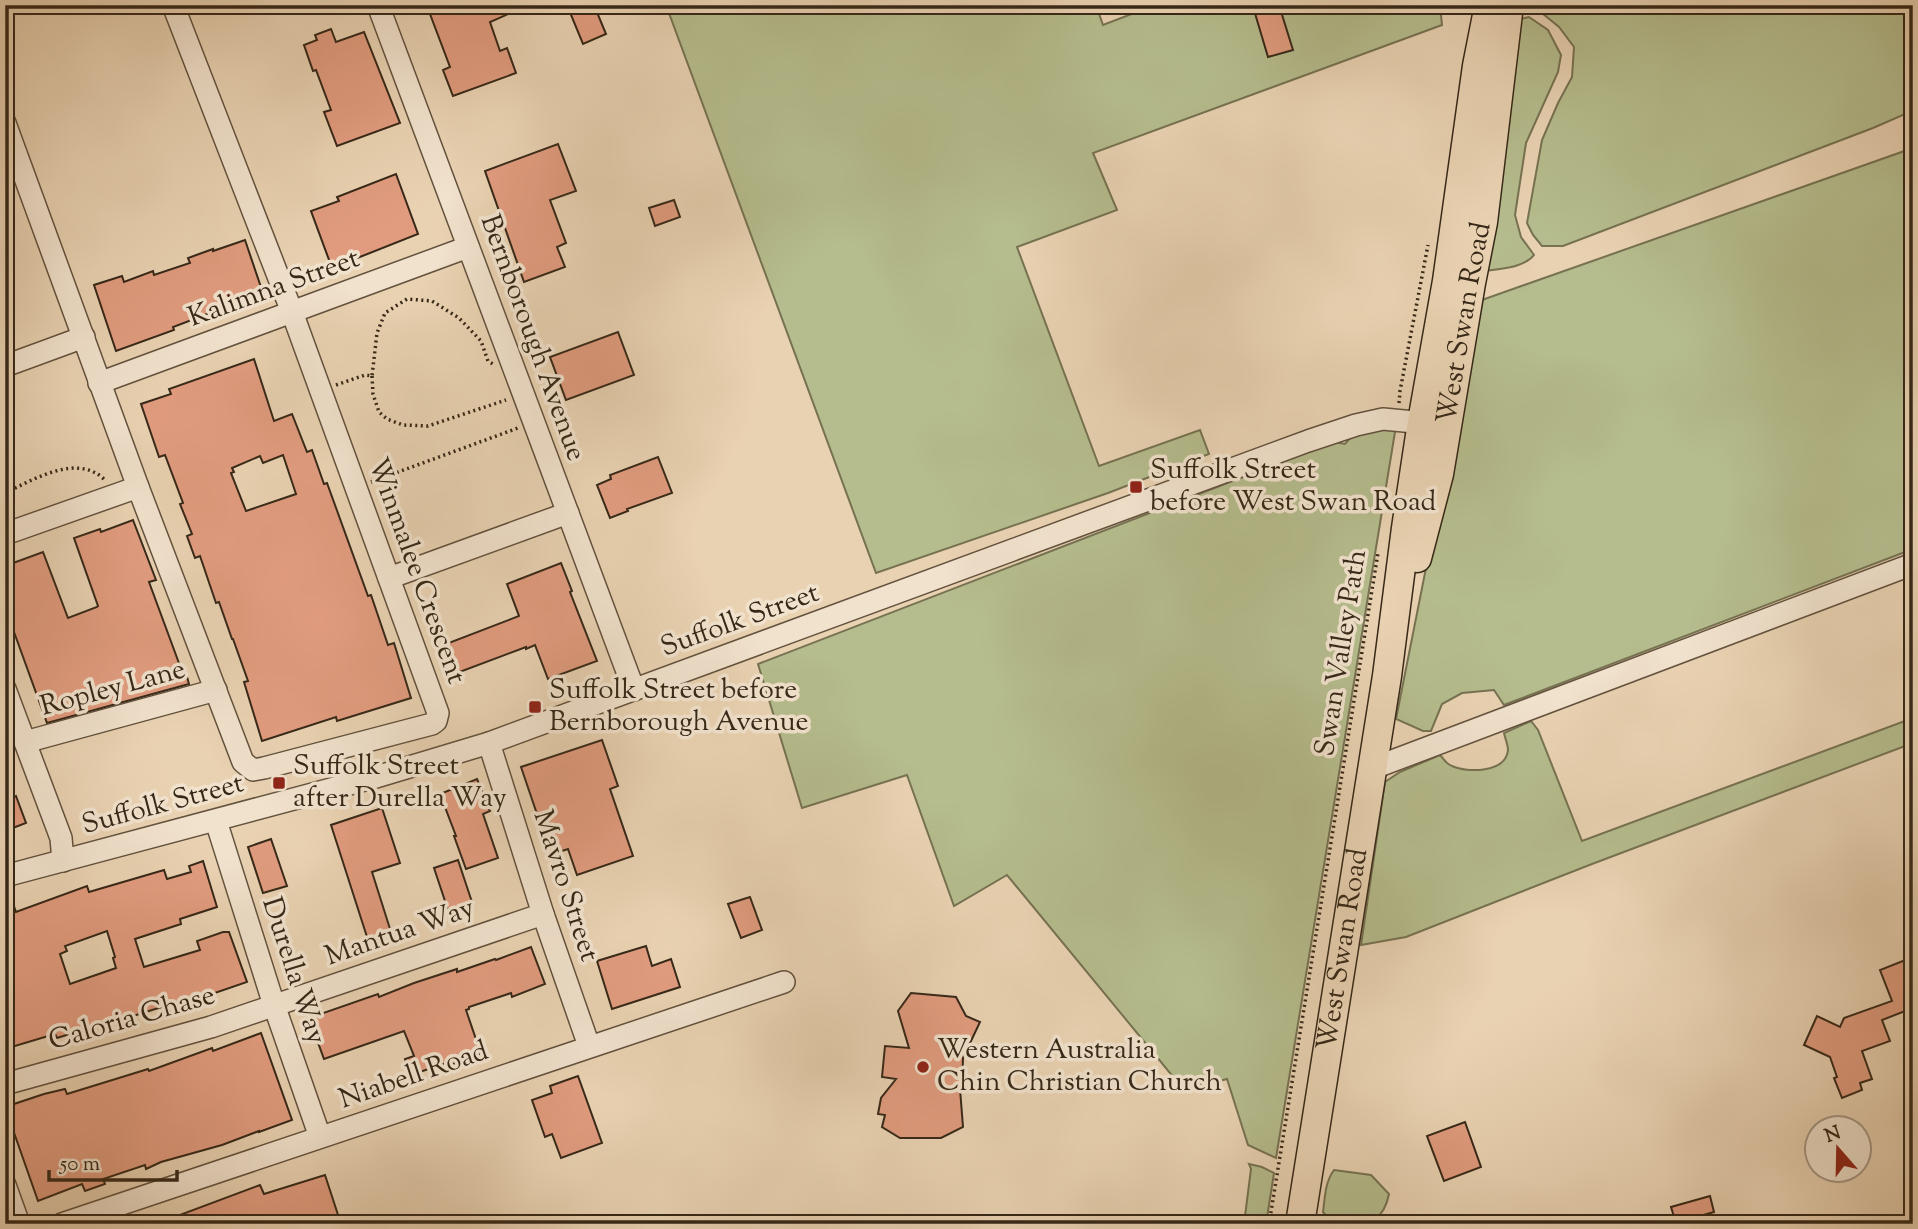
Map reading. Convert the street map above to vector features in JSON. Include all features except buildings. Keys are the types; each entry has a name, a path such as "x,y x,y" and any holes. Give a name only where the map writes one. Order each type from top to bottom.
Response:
{"main road":[{"name":"West Swan Road","path":"1300,1224 1387,676 1406,528 1447,281 1476,66 1489,5"},
{"name":"West Swan Road","path":"1422,422 1483,222 1509,5"}],"street":[{"name":"Winmalee Crescent","path":"5,123 99,383 243,762 253,770 432,724 438,713 292,312 173,5"},
{"name":"Bernborough Avenue","path":"378,5 634,690"},
{"name":"Kalimna Street","path":"99,383 468,247"},
{"path":"5,366 84,337"},
{"name":"Suffolk Street","path":"5,876 216,821 489,743 1308,441 1370,421 1422,422"},
{"path":"5,534 138,487"},
{"path":"389,578 568,513"},
{"path":"1371,769 1913,564"},
{"path":"5,689 61,838 63,861"},
{"name":"Ropley Lane","path":"25,742 216,691"},
{"name":"Mavro Street","path":"489,743 543,914 589,1046"},
{"name":"Durella Way","path":"216,821 274,1005 320,1137"},
{"name":"Mantua Way","path":"274,1005 543,914"},
{"name":"Niabell Road","path":"62,1224 784,982"},
{"name":"Caloria Chase","path":"5,1084 181,1036 274,1005"},
{"path":"5,1185 19,1224"}],"path":[{"path":"1422,422 1400,391 1429,242"},
{"path":"496,366 488,361 481,341 459,318 432,301 407,299 384,313 377,333 372,376 373,394 379,412 387,419 403,425 428,426 513,397"},
{"path":"334,386 365,375 372,376"},
{"path":"369,482 530,424"},
{"path":"5,493 53,472 75,468 94,471 103,477 109,486"},
{"name":"Swan Valley Path","path":"1269,1224 1380,545"}],"green space":[{"path":"666,5 1096,5 1103,25 1155,5 1440,5 1442,25 1093,153 1117,210 1017,247 1099,466 1200,430 1209,454 1108,493 876,573"},
{"path":"1537,5 1912,5 1913,54 1909,57 1907,74 1913,89 1913,106 1903,115 1873,128 1563,246 1542,246 1527,223 1542,140 1572,77 1574,47"},
{"path":"1529,17 1548,30 1561,55 1558,72 1526,143 1515,215 1521,237 1534,255 1518,265 1484,271 1520,19"},
{"path":"1913,148 1913,549 1504,705 1494,690 1462,693 1442,704 1431,731 1423,731 1396,719 1479,301"},
{"path":"1389,428 1395,432 1276,1158 1248,1145 1227,1079 1184,1090 1007,875 954,906 907,775 802,808 758,664 1334,442 1345,444 1352,436"},
{"path":"1913,718 1913,743 1406,937 1361,945 1385,782 1400,772 1440,755 1448,764 1467,770 1493,767 1506,758 1508,750 1504,733 1531,721 1538,730 1582,841"},
{"path":"1249,1164 1274,1173 1266,1224 1244,1224 1251,1169"},
{"path":"1334,1170 1371,1175 1389,1194 1385,1208 1378,1217 1365,1223 1341,1224 1323,1212 1325,1195"}],"place":[{"name":"Suffolk Street before West Swan Road","path":"1136,487"},
{"name":"Suffolk Street before Bernborough Avenue","path":"535,707"},
{"name":"Suffolk Street after Durella Way","path":"279,783"},
{"name":"Western Australia Chin Christian Church","path":"923,1067"}]}
